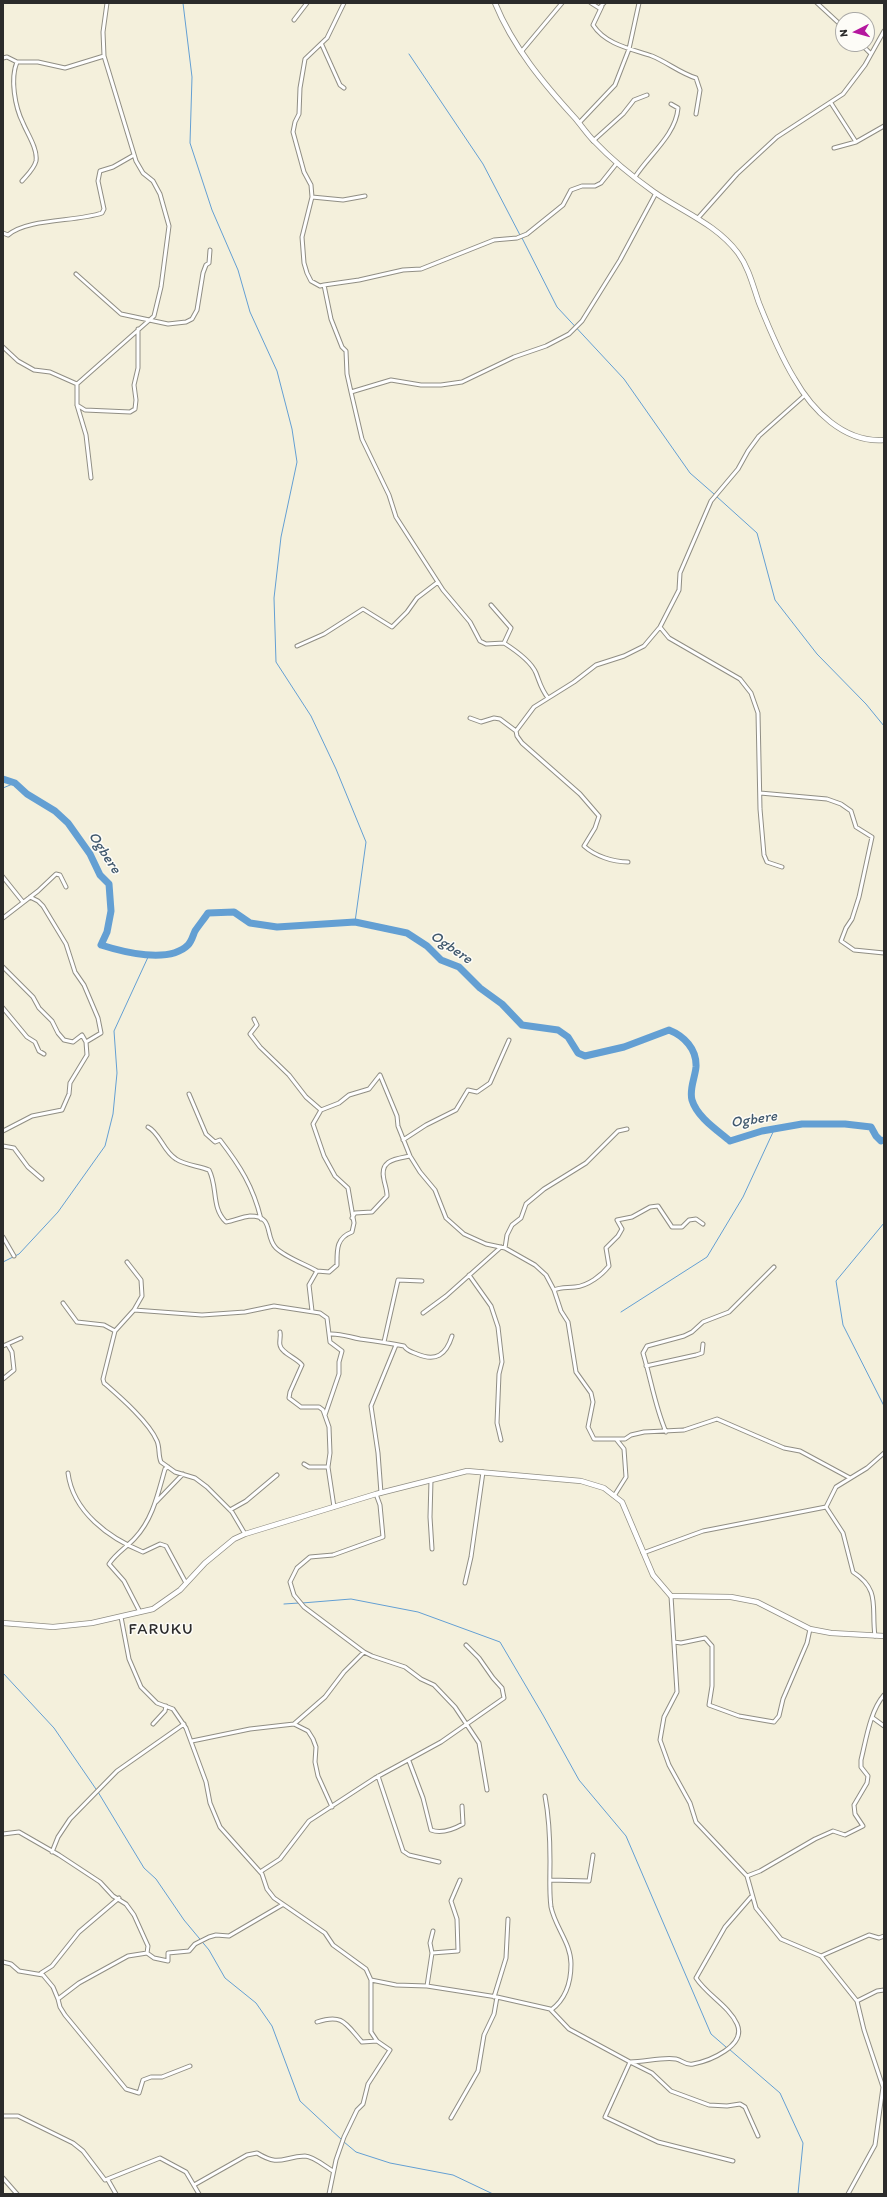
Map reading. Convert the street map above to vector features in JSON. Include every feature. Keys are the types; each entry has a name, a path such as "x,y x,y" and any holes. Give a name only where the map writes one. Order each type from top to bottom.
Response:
{"street":[{"path":"91,478 86,435 77,405 77,384 154,316 161,287 169,226 160,194 153,181 143,172 134,155 104,56 104,32 107,3"},
{"path":"294,20 307,3"},
{"path":"344,3 322,45 305,60 300,88 299,114 295,122 293,132 304,172 311,185 312,197 302,237 304,264 311,281 320,286 359,280 403,270 421,269 494,240 518,238 527,234 563,206 571,190 582,186 595,186 601,183 617,163"},
{"path":"495,3 505,27 520,52 543,82 579,122 593,141 617,163 656,194 698,218 723,236 738,253 750,275 783,359 804,396 828,420 850,434 862,439 884,440"},
{"path":"520,52 562,3"},
{"path":"591,3 599,8 603,5"},
{"path":"579,122 616,85 629,49 639,3"},
{"path":"817,3 835,20"},
{"path":"603,5 594,25 596,30 629,49 653,57 687,76 696,78 700,90 696,114"},
{"path":"698,218 737,174 777,137 843,94 871,54 884,32"},
{"path":"322,45 340,85 344,88"},
{"path":"3,58 17,62 38,62 65,68 104,56"},
{"path":"17,62 14,70 18,113 32,142 37,159 33,169 22,181"},
{"path":"593,141 623,114 634,100 647,95"},
{"path":"831,103 856,142"},
{"path":"635,178 642,166 656,150 678,116 678,108 671,104"},
{"path":"834,148 856,142 884,126"},
{"path":"3,233 8,235 25,225 74,220 102,213 104,210 98,181 100,171 113,167 134,155"},
{"path":"352,392 391,380 421,385 441,385 462,382 514,357 546,346 569,334 582,321 620,260 656,194"},
{"path":"312,197 343,200 365,196"},
{"path":"76,274 121,314 168,324 186,322 192,319 197,310 203,273 206,265 209,263 210,250"},
{"path":"324,285 331,319 342,347 346,351 347,374 362,439 389,495 391,506 438,582 454,605 470,622 480,641 486,644 504,643 530,664 536,672 540,687 548,698"},
{"path":"77,405 85,410 130,412 135,409 136,400 134,386 138,368 138,329"},
{"path":"3,347 18,361 34,370 50,372 77,384"},
{"path":"516,731 534,707 596,666 624,656 644,646 660,627 679,590 680,573 711,501 738,469 748,451 759,436 804,396"},
{"path":"296,646 324,634 363,609 392,627 407,612 416,598 438,582"},
{"path":"491,605 511,628 504,643"},
{"path":"660,627 669,638 740,679 751,693 758,713 760,793 764,855 767,862 782,867"},
{"path":"470,718 481,722 494,718 500,719 516,731 522,744 580,794 599,816 595,828 584,846 591,852 619,862 628,862"},
{"path":"760,793 827,799 841,804 851,811 856,827 872,837 860,897 852,919 846,928 841,941 854,950 884,953"},
{"path":"3,918 56,874 60,875 66,887"},
{"path":"3,877 23,902"},
{"path":"30,897 38,901 42,906 66,944 75,972 84,985 98,1018 101,1034 86,1042"},
{"path":"3,967 33,997 39,1008 52,1021 62,1038 68,1042 72,1042 82,1035 86,1042 87,1055 70,1083 69,1094 62,1110 32,1116 3,1131"},
{"path":"3,1008 27,1037 36,1042 39,1051 44,1054"},
{"path":"254,1019 257,1025 250,1034 306,1097 320,1110"},
{"path":"403,1140 426,1125 456,1110 468,1090 477,1092 490,1083 509,1040"},
{"path":"148,1127 155,1130 163,1146 176,1159 209,1170 213,1180 215,1203 222,1219 226,1222 249,1216 261,1219 268,1224 271,1239 276,1248 317,1271 329,1272 337,1265 338,1243 345,1235 352,1232 352,1218 348,1188 335,1176 319,1143 313,1124 320,1110 339,1103 349,1095 369,1089 380,1075 397,1116 403,1140 410,1156 420,1172 435,1190 446,1218 464,1234 486,1244 503,1247 535,1265 546,1275 554,1290 560,1311 568,1322 576,1372 591,1394 593,1402 588,1427 594,1439 625,1439 631,1435 644,1432 684,1430 717,1419 784,1448 800,1451 850,1478"},
{"path":"189,1094 206,1134 215,1142 220,1140 241,1167 257,1201 261,1219"},
{"path":"423,1313 503,1247 512,1225 522,1218 526,1204 544,1189 586,1162 618,1131 627,1129"},
{"path":"3,1146 14,1148 28,1167 42,1179"},
{"path":"352,1218 358,1213 372,1212 387,1196 382,1174 387,1161 410,1156"},
{"path":"554,1290 560,1287 577,1287 602,1275 609,1266 606,1248 618,1236 622,1229 617,1220 632,1217 650,1207 658,1206 672,1227 682,1227 689,1220 696,1219 703,1224"},
{"path":"3,1237 14,1256"},
{"path":"127,1262 141,1280 142,1288 140,1302 115,1331 103,1379 104,1383 127,1403 155,1437 159,1445 160,1462 183,1474 192,1476 207,1487 230,1510 245,1534"},
{"path":"666,1432 660,1418 646,1366 644,1353 647,1346 684,1336 692,1332 703,1322 729,1312 774,1267"},
{"path":"312,1311 309,1285 317,1271"},
{"path":"469,1276 491,1306 498,1327 502,1362 499,1374 496,1423 501,1440"},
{"path":"384,1342 398,1280 422,1281"},
{"path":"63,1303 77,1322 104,1325 115,1331"},
{"path":"134,1310 202,1315 245,1312 274,1306 320,1312 327,1318 330,1342 342,1351 339,1362 339,1374 325,1415"},
{"path":"280,1332 279,1344 282,1349 297,1359 302,1365 290,1392 289,1398 301,1407 319,1407 325,1415 330,1432 328,1467 334,1507"},
{"path":"329,1334 341,1333 360,1339 396,1344 428,1358 438,1356 444,1352 450,1345 452,1336"},
{"path":"3,1346 21,1338"},
{"path":"3,1379 14,1370 12,1352 8,1344"},
{"path":"381,1493 378,1453 371,1406 396,1344"},
{"path":"646,1366 702,1353 702,1344"},
{"path":"614,1496 626,1477 624,1449 616,1439"},
{"path":"826,1507 836,1487 867,1468 884,1453"},
{"path":"304,1464 309,1467 328,1467"},
{"path":"140,1612 124,1581 109,1564 146,1523 156,1502 165,1470 168,1467"},
{"path":"3,1623 53,1627 92,1623 153,1609 167,1601 205,1563 234,1539 245,1534 376,1494 467,1471 581,1481 604,1488 622,1502 653,1575 671,1596 677,1692 664,1717 660,1740 669,1765 690,1803 696,1822 747,1876 751,1897 756,1908 780,1939 821,1956 857,2001 864,2030 884,2094"},
{"path":"465,1583 483,1472"},
{"path":"68,1473 70,1485 76,1501 107,1534 143,1552 160,1544 166,1546 186,1583"},
{"path":"156,1502 183,1474"},
{"path":"230,1510 246,1502 277,1475"},
{"path":"432,1480 430,1517 432,1549"},
{"path":"376,1494 380,1505 383,1538 333,1555 310,1557 297,1568 290,1582 294,1595 304,1607 364,1652 405,1667 421,1679 434,1685 456,1707 479,1743 487,1790"},
{"path":"643,1553 702,1531 826,1507"},
{"path":"826,1507 843,1533 853,1572 865,1579 873,1593 875,1636"},
{"path":"671,1596 731,1597 757,1602 810,1629 831,1633 884,1636"},
{"path":"121,1617 129,1659 141,1687 150,1698 174,1709 184,1724 192,1741 195,1756 206,1782 210,1804 220,1827 260,1872 266,1889 282,1905 325,1933 333,1944 366,1969 371,1980 371,2032 377,2041 390,2050 368,2084 363,2104 357,2110 344,2137 333,2171 328,2194"},
{"path":"674,1642 681,1644 705,1638 710,1641 712,1652 712,1686 709,1706 739,1716 774,1722 779,1716 783,1699 808,1643 810,1629"},
{"path":"260,1872 280,1859 308,1821 332,1807 378,1776 409,1761 467,1724 504,1698 502,1688 493,1678 480,1658 466,1646"},
{"path":"294,1724 325,1697 344,1672 364,1652"},
{"path":"747,1876 760,1872 815,1839 833,1831 845,1834 863,1826 855,1814 854,1805 867,1783 868,1776 861,1767 861,1760 879,1700 884,1695"},
{"path":"153,1724 165,1711 166,1706"},
{"path":"873,1718 884,1726"},
{"path":"52,1852 58,1837 70,1819 117,1771 184,1724"},
{"path":"192,1741 250,1728 294,1724 308,1731 313,1738 316,1747 315,1762 318,1776 332,1807"},
{"path":"409,1761 423,1798 431,1830 444,1831 456,1828 463,1824 462,1806"},
{"path":"378,1776 397,1829 403,1852 409,1855 439,1862"},
{"path":"545,1796 549,1828 551,1905 554,1920 566,1941 571,1963 568,1987 563,2000 552,2010"},
{"path":"3,1834 19,1832 100,1882 113,1896 119,1898 134,1915 148,1946 147,1954"},
{"path":"550,1880 589,1880 593,1855"},
{"path":"432,1953 458,1951 457,1919 450,1901 460,1880"},
{"path":"630,2062 678,2059 685,2064 693,2064 712,2059 733,2045 738,2034 737,2024 696,1978 725,1927 751,1897"},
{"path":"3,1962 11,1964 24,1972 41,1973 52,1966 79,1932 119,1898"},
{"path":"58,1999 79,1983 128,1956 147,1954 154,1958 168,1961 168,1953 189,1951 195,1944 214,1935 229,1936 276,1910 282,1905"},
{"path":"451,2118 478,2071 484,2035 494,2014 495,1997 506,1958 508,1919"},
{"path":"427,1986 432,1953 430,1943 433,1931"},
{"path":"821,1956 869,1935 879,1938 884,1936"},
{"path":"41,1973 53,1987 60,2007 65,2015 126,2089 139,2093 144,2080 151,2077 162,2077 190,2066"},
{"path":"371,1980 396,1984 427,1986 495,1997 552,2010 569,2029 652,2073 671,2091 709,2105 727,2106 740,2104 745,2107 758,2136"},
{"path":"857,2001 877,1991 884,1990"},
{"path":"317,2022 336,2018 344,2022 362,2042 377,2041"},
{"path":"630,2062 605,2117 658,2142 733,2161"},
{"path":"848,2194 875,2145 883,2087"},
{"path":"3,2116 18,2116 73,2143 83,2151 105,2180 108,2180 116,2194"},
{"path":"194,2185 247,2155 257,2153 276,2162 307,2156 333,2171"},
{"path":"108,2180 160,2158 186,2172 198,2194"},
{"path":"3,2178 17,2194"}],"waterway":[{"path":"183,3 192,77 190,143 212,210 238,270 250,312 277,371 292,429 297,462 281,537 274,598 276,662 311,716 336,769 366,842 355,922"},
{"path":"409,54 483,164 520,235"},
{"path":"522,238 557,307 624,379 690,473 714,494"},
{"path":"716,496 757,533 775,600 817,654 866,704 884,726"},
{"name":"Ogbere","path":"3,779 15,783 27,794 55,811 68,823 90,854 100,875 109,884 111,911 107,932 101,945 121,951 146,955 169,954 180,951 188,945 195,931 208,913 234,912 250,923 277,927 355,922 407,933 427,946 441,960 459,967 480,988 502,1004 522,1025 558,1030 568,1037 578,1053 585,1056 624,1047 669,1030 680,1036 692,1049 696,1060 691,1092 692,1100 703,1118 730,1141 762,1131 802,1124 845,1124 871,1127 876,1136 881,1141 884,1140"},
{"path":"3,788 15,783"},
{"path":"3,1262 19,1254 58,1212 105,1146 113,1114 117,1073 114,1031 149,955"},
{"path":"621,1312 707,1257 743,1197 774,1130"},
{"path":"884,1223 836,1281 843,1325 884,1406"},
{"path":"302,1603 351,1599 418,1612 500,1642 579,1780 626,1836 711,2034 726,2047"},
{"path":"284,1604 299,1603"},
{"path":"3,1673 54,1728 98,1792 144,1868 156,1879 184,1920 209,1950 225,1978 256,2003 272,2026 300,2101 342,2140"},
{"path":"729,2049 780,2093 803,2143 798,2194"},
{"path":"344,2142 356,2152 390,2163 453,2175 493,2194"}],"district":[{"name":"FARUKU","path":"161,1630"}]}
